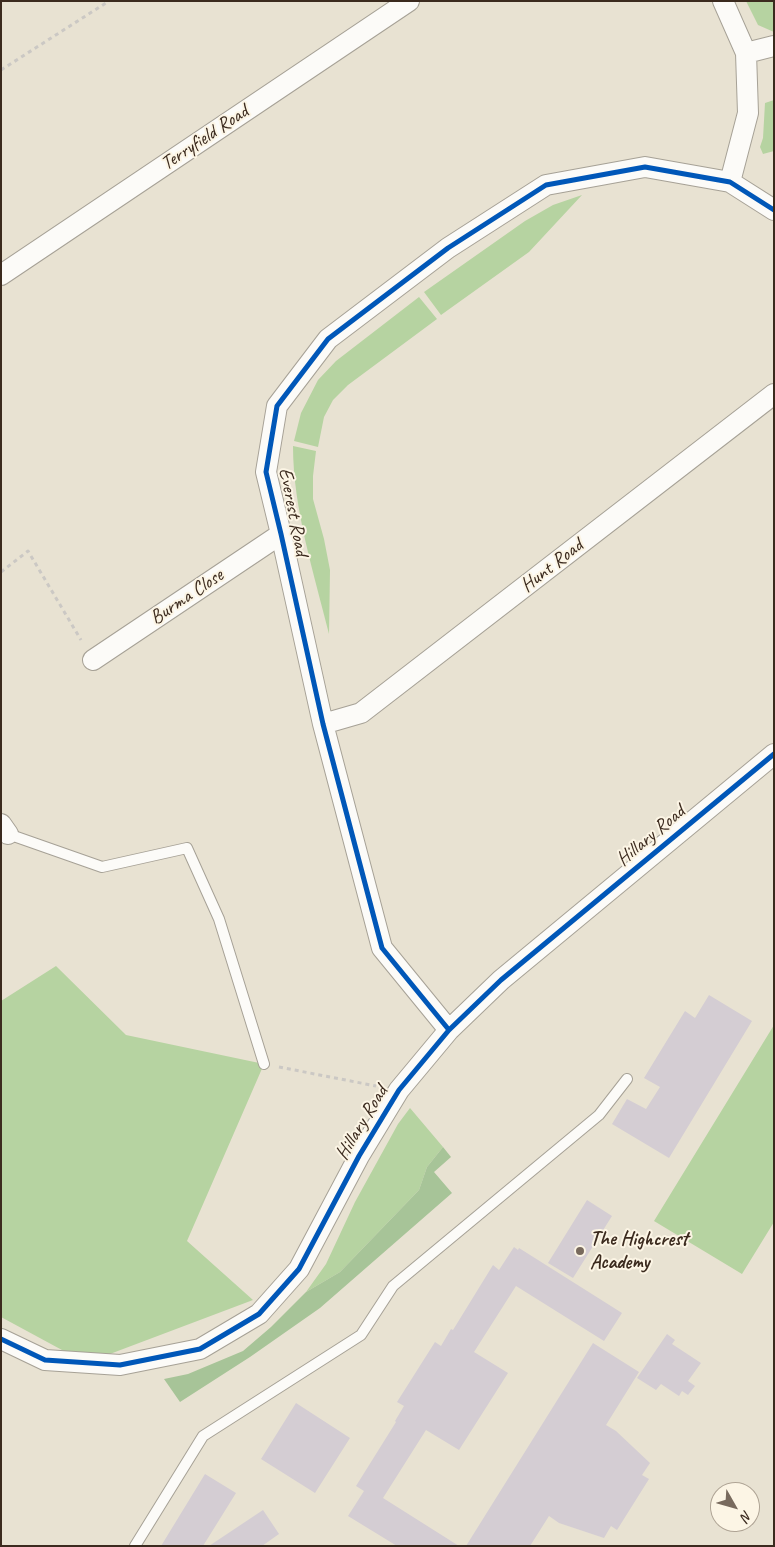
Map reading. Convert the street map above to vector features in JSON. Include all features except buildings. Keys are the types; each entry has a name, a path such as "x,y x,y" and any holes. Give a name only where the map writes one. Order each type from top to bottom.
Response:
{"street":[{"name":"Terryfield Road","path":"1,275 409,1"},
{"path":"723,1 746,53 748,113 730,182"},
{"path":"746,53 774,46"},
{"name":"Everest Road","path":"449,1030 382,948 323,724 266,472 277,406 328,339 448,248 546,185 645,168 730,182 774,210"},
{"name":"Hunt Road","path":"323,724 361,713 774,394"},
{"name":"Burma Close","path":"93,660 281,534"},
{"name":"Hillary Road","path":"1,1339 45,1360 120,1365 200,1349 259,1314 299,1269 359,1156 399,1090 449,1030 501,980 774,754"}],"lane":[{"path":"5,829 102,868 187,848 219,919 264,1064"},
{"path":"135,1546 203,1436 360,1335 393,1286 598,1115 627,1080"}],"path":[{"path":"1,70 109,1"},
{"path":"1,572 28,550 93,660"},
{"path":"264,1064 399,1090"}],"green space":[{"path":"746,1 774,1 774,32 758,25"},
{"path":"774,100 774,151 763,154 760,147 763,138 765,103"},
{"path":"582,195 529,252 441,315 424,292 525,221 553,205"},
{"path":"419,297 437,319 348,385 333,400 324,417 318,447 294,441 301,413 318,380 336,361"},
{"path":"293,446 316,451 313,499 330,570 329,634 300,517"},
{"path":"56,966 126,1035 264,1064 187,1241 253,1300 86,1363 1,1317 1,1001"},
{"path":"774,1025 774,1222 742,1274 654,1221"},
{"path":"410,1108 443,1147 427,1167 419,1190 340,1272 306,1292 326,1264 355,1202 398,1124"},
{"path":"443,1147 451,1157 434,1172 452,1193 320,1308 250,1357 180,1402 164,1379 188,1374 243,1351 271,1327 306,1292 340,1272 419,1190 427,1167"}],"cycle path":[{"path":"449,1030 382,948 323,724 266,472 277,406 328,339 448,248 546,185 645,167 730,182 774,210"},
{"path":"1,1339 45,1360 120,1365 200,1349 259,1314 299,1269 359,1156 399,1090 449,1030 501,980 774,754"}],"place":[{"name":"The Highcrest Academy","path":"580,1251"}]}
